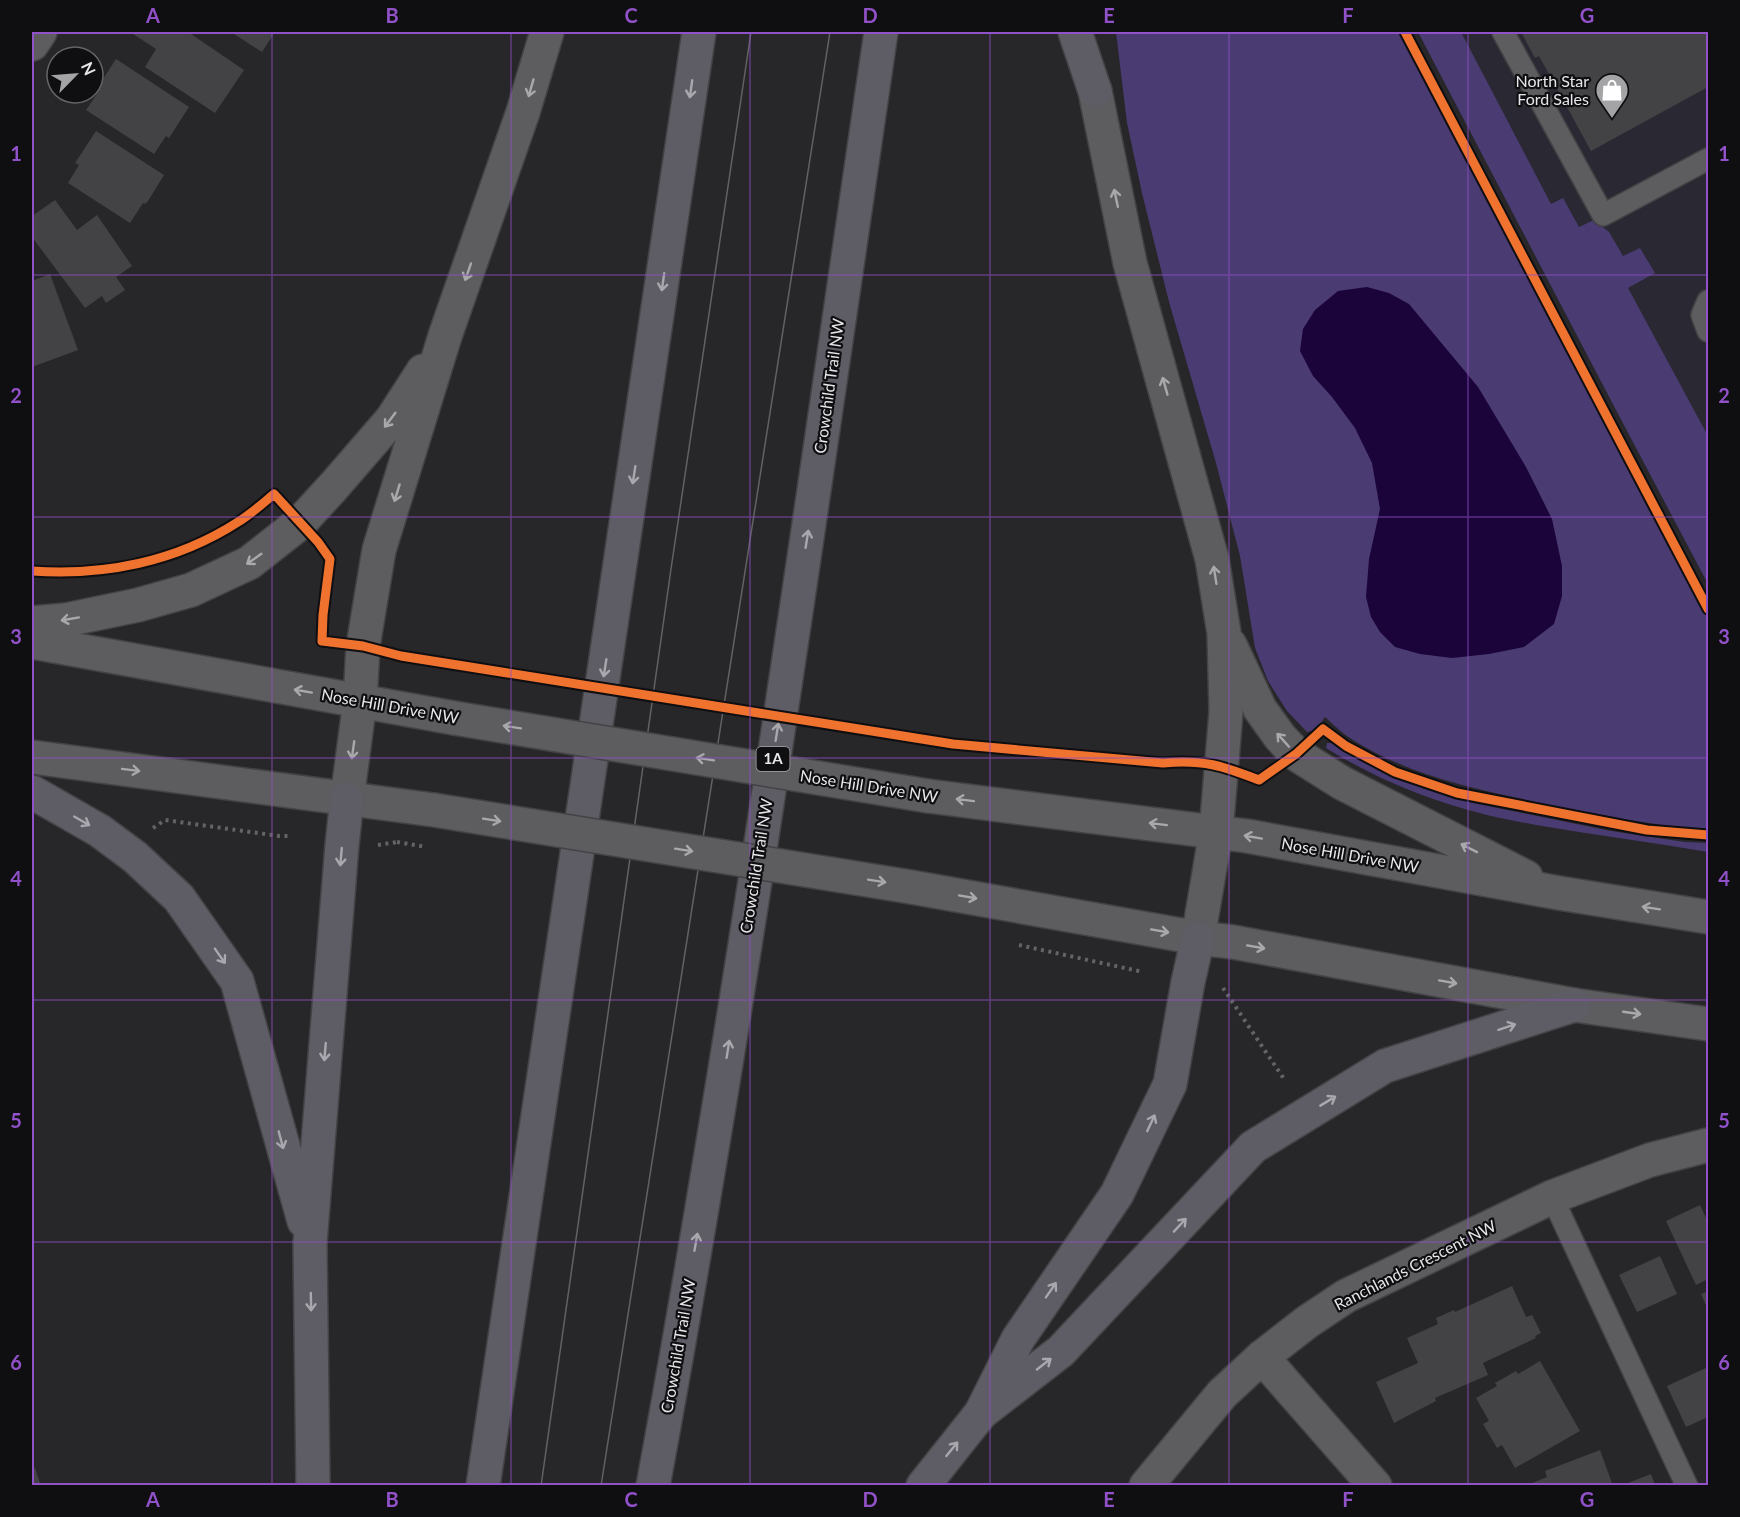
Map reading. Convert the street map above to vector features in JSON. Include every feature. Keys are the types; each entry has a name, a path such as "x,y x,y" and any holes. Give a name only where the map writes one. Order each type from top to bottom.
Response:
{"highway":[{"path":"483,1485 699,32"},
{"name":"Crowchild Trail NW","path":"653,1485 723,1081 808,531 881,32"},
{"path":"1075,32 1095,91"},
{"path":"32,792 100,831 135,857 179,898 237,981 310,1243"},
{"path":"314,1485 310,1243 347,799"},
{"path":"923,1485 981,1413 1018,1339 1117,1194 1170,1084 1198,938"},
{"path":"981,1413 1061,1351 1253,1148 1386,1066 1574,1005"}],"main road":[{"path":"32,44 40,32"},
{"path":"347,799 360,701 363,646 379,550 445,336 524,112 547,32"},
{"path":"1095,91 1130,263 1212,559 1224,633 1226,712 1216,832 1198,938"},
{"path":"32,623 66,620 138,605 191,590 249,563 300,523 392,419 445,336"},
{"path":"1224,633 1260,709 1280,737 1296,754 1341,783 1558,893"},
{"name":"Nose Hill Drive NW","path":"32,642 454,718 928,796 1216,832 1558,893 1708,917"},
{"path":"32,757 434,810 1245,944 1574,1005 1708,1024"},
{"name":"Ranchlands Crescent NW","path":"1146,1485 1222,1394 1262,1357 1307,1322 1346,1296 1552,1197 1650,1160 1708,1145"},
{"path":"1262,1357 1375,1485"}],"lane":[{"path":"1503,32 1603,215 1708,159"},
{"path":"1708,301 1702,315 1708,331"},
{"path":"1552,1197 1687,1485"}],"path":[{"path":"151,837 153,827 165,820 291,836"},
{"path":"368,847 397,842"},
{"path":"1009,943 1143,972"},
{"path":"1223,988 1284,1079"}],"shaded area":[{"path":"1116,32 1400,32 1665,540 1708,612 1708,830 1653,824 1597,814 1507,796 1454,782 1402,765 1377,753 1349,738 1325,717 1316,730 1307,732 1287,711 1268,681 1255,648 1240,556 1216,463 1169,302 1142,193 1127,123"},
{"path":"1418,32 1461,32 1551,204 1563,198 1579,227 1594,220 1609,232 1623,256 1640,248 1655,273 1628,288 1708,436 1708,584 1616,410"},
{"path":"1457,32 1708,32 1708,493 1561,235"},
{"path":"1367,287 1389,293 1409,304 1478,387 1526,467 1552,519 1562,566 1562,596 1554,624 1524,647 1452,658 1420,654 1395,647 1380,632 1371,617 1366,597 1369,559 1380,509 1372,463 1355,428 1313,376 1300,351 1303,329 1315,310 1338,291"},
{"path":"1327,743 1332,743 1380,770 1435,792 1473,803 1611,831 1685,842 1708,843 1708,852 1536,825 1466,809 1424,796 1384,779 1326,748"}],"building":[{"path":"130,32 188,32 244,70 215,113 145,67 156,49"},
{"path":"231,32 275,32 262,52"},
{"name":"North Star Ford Sales","path":"1521,32 1708,32 1708,87 1591,151 1539,56 1535,58"},
{"path":"116,59 189,107 169,138 166,136 154,154 86,110 89,105 105,105 105,76"},
{"path":"96,131 164,175 148,201 143,203 130,223 68,183 79,165 75,163"},
{"path":"55,200 77,230 97,215 132,266 116,277 125,290 106,303 102,296 85,308 32,237 32,216"},
{"path":"50,274 78,350 32,367 32,281"},
{"path":"1700,1205 1708,1219 1708,1279 1696,1285 1666,1221"},
{"path":"1660,1256 1677,1294 1637,1312 1619,1275"},
{"path":"1512,1286 1526,1317 1532,1315 1541,1333 1535,1336 1536,1338 1483,1363 1488,1375 1435,1398 1436,1401 1394,1423 1376,1382 1418,1363 1407,1338 1438,1324 1436,1318 1454,1310 1455,1312"},
{"path":"1708,1291 1708,1310 1701,1294"},
{"path":"1540,1361 1580,1431 1515,1468 1502,1445 1497,1448 1483,1424 1489,1421 1476,1398 1497,1386 1495,1383 1516,1371 1518,1374"},
{"path":"1708,1367 1708,1417 1686,1427 1667,1386"},
{"path":"1600,1450 1613,1486 1525,1486 1547,1477 1545,1471"},
{"path":"35,1468 41,1486 32,1486 32,1469"},
{"path":"1651,1474 1655,1485 1623,1485"}],"tram line":[{"path":"541,1486 671,569 751,32"},
{"path":"601,1486 830,32"}],"cycle path":[{"path":"1405,32 1708,609"},
{"path":"32,571 86,571 139,563 165,556 214,536 243,519 274,494 318,542 330,559 322,641 363,646 401,656 953,744 1163,763 1201,763 1223,767 1259,780 1296,754 1323,729 1346,746 1395,772 1457,793 1647,830 1708,835"}],"place":[{"name":"North Star Ford Sales","path":"1612,119"}]}
